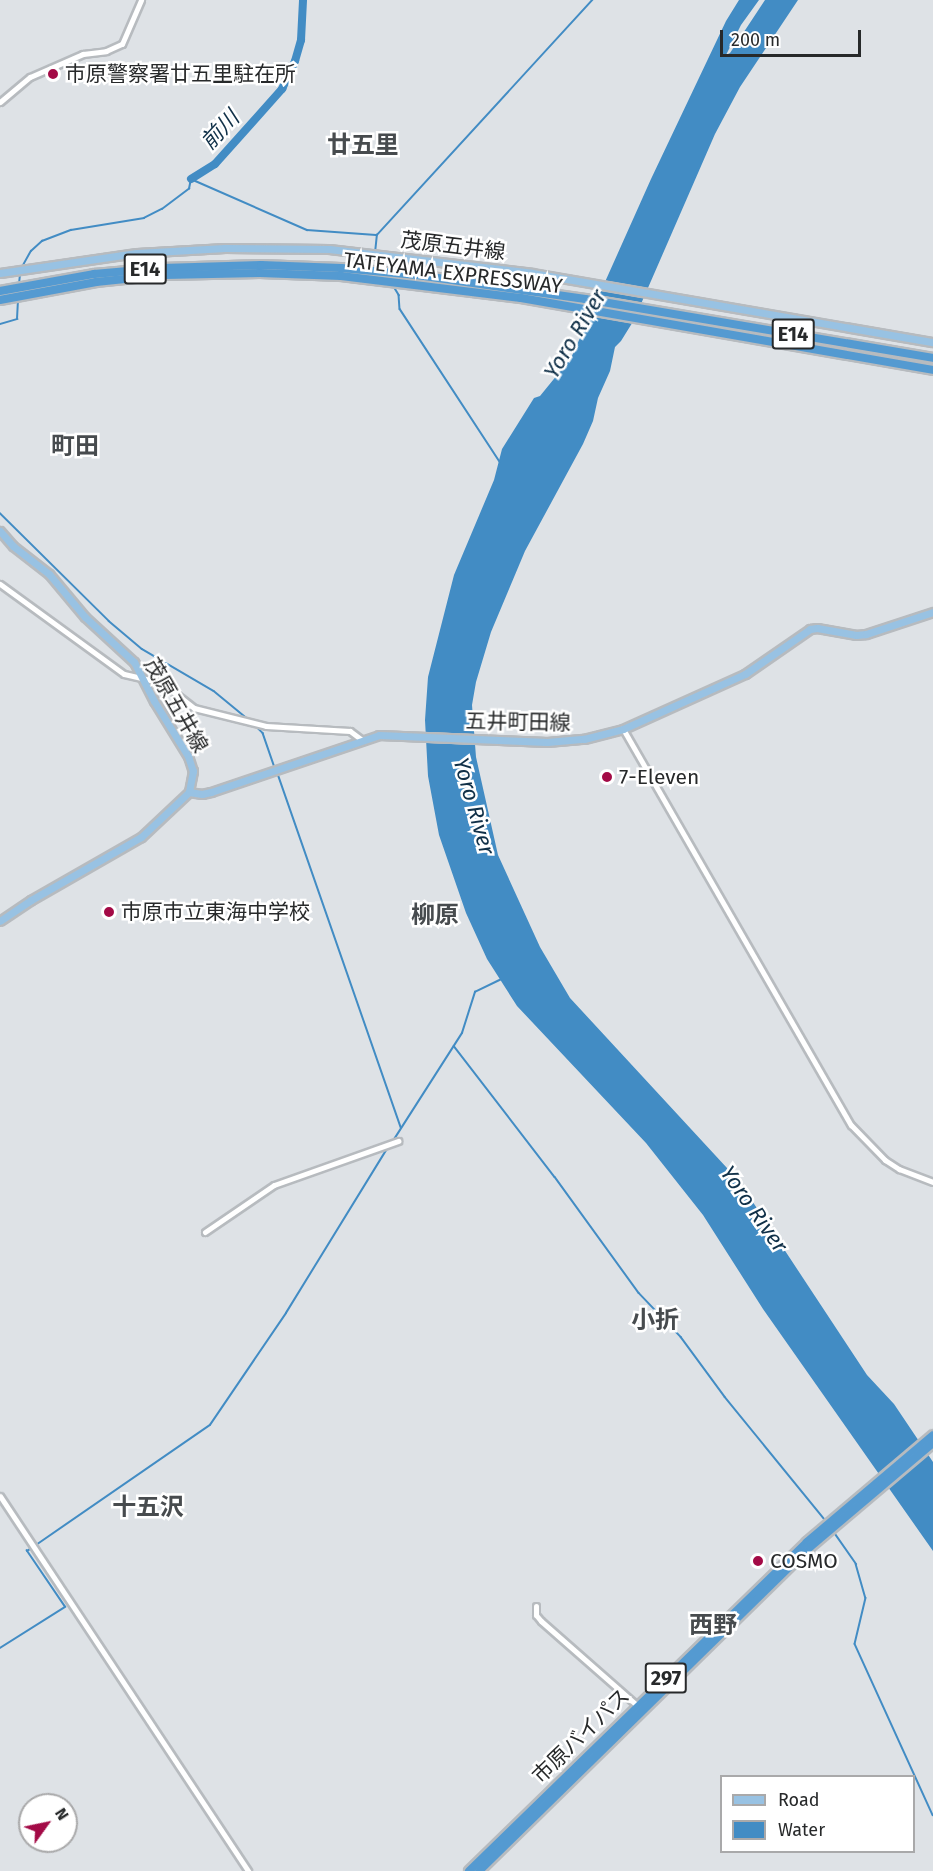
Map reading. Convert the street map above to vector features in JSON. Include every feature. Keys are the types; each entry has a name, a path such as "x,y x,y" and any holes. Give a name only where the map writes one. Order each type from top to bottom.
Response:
{"highway":[{"name":"TATEYAMA EXPRESSWAY","path":"0,291 142,277 260,269 305,270 684,315 930,357"},
{"name":"TATEYAMA EXPRESSWAY","path":"0,299 31,289"},
{"name":"TATEYAMA EXPRESSWAY","path":"522,294 683,326 929,369"},
{"name":"市原バイパス","path":"469,1871 810,1546 933,1435"},
{"name":"市原バイパス","path":"869,1491 933,1443"},
{"name":"市原バイパス","path":"479,1871 641,1709"}],"main road":[{"name":"茂原五井線","path":"0,273 137,253 236,248 329,249 443,261 543,275 933,342"},
{"name":"茂原五井線","path":"0,531 14,546 49,574 85,617 126,653 144,678 154,702 192,765 193,775 189,792"},
{"name":"五井町田線","path":"189,792 202,794 211,792 362,740 388,735 547,742 584,739 623,729 745,674 806,631 817,628 856,635 866,634 933,612"},
{"path":"0,921 31,900 134,842 189,792"}],"street":[{"path":"0,102 30,77 83,54 106,51 122,44 141,0"},
{"path":"0,584 124,674 162,682 189,705 218,716 266,726 350,731 362,740"},
{"path":"623,729 851,1125 870,1148 885,1160 899,1169 933,1182"},
{"path":"204,1232 274,1185 398,1141"},
{"path":"0,1496 248,1871"},
{"path":"536,1606 536,1615 541,1621 641,1709"}],"water":[{"name":"Yoro River","path":"739,0 759,0 741,25 726,55 730,53 765,0 798,0 740,87 715,134 634,320 615,347 610,371 598,398 593,421 583,444 525,551 491,632 476,682 472,705 476,757 498,855 540,947 570,998 739,1181 867,1375 894,1404 933,1462 933,1551 763,1309 703,1215 646,1143 517,1006 487,959 466,913 439,835 428,776 425,720 428,677 454,575 494,480 502,449 534,398 540,396 571,358 651,179 726,21"}],"waterway":[{"name":"前川","path":"191,179 215,164 282,89 295,61 301,40 303,0"},
{"path":"375,253 377,235 592,0"},
{"name":"前川","path":"22,267 31,251 42,241 71,230 144,218 162,209 189,189 191,179 307,230 376,235"},
{"path":"375,258 382,269"},
{"path":"19,284 20,274"},
{"path":"393,285 399,295 400,309 500,462"},
{"path":"0,324 17,319 18,301"},
{"path":"0,513 109,621 142,649 214,691 248,719"},
{"path":"256,726 263,733 275,767"},
{"path":"277,771 401,1127"},
{"path":"393,1141 462,1033 475,992 500,980"},
{"path":"454,1046 555,1177 639,1293 681,1337 725,1397 826,1521"},
{"path":"36,1545 210,1425 286,1313 388,1147"},
{"path":"834,1532 856,1564 866,1598 855,1644 915,1775"},
{"path":"0,1648 65,1607 27,1551 32,1548"},
{"path":"915,1776 933,1815"}],"place":[{"name":"市原警察署廿五里駐在所","path":"53,74"},
{"name":"7-Eleven","path":"607,777"},
{"name":"市原市立東海中学校","path":"109,912"},
{"name":"COSMO","path":"758,1561"}],"district":[{"name":"廿五里","path":"363,146"},
{"name":"町田","path":"75,447"},
{"name":"柳原","path":"435,916"},
{"name":"小折","path":"655,1321"},
{"name":"十五沢","path":"148,1508"},
{"name":"西野","path":"713,1626"}]}
